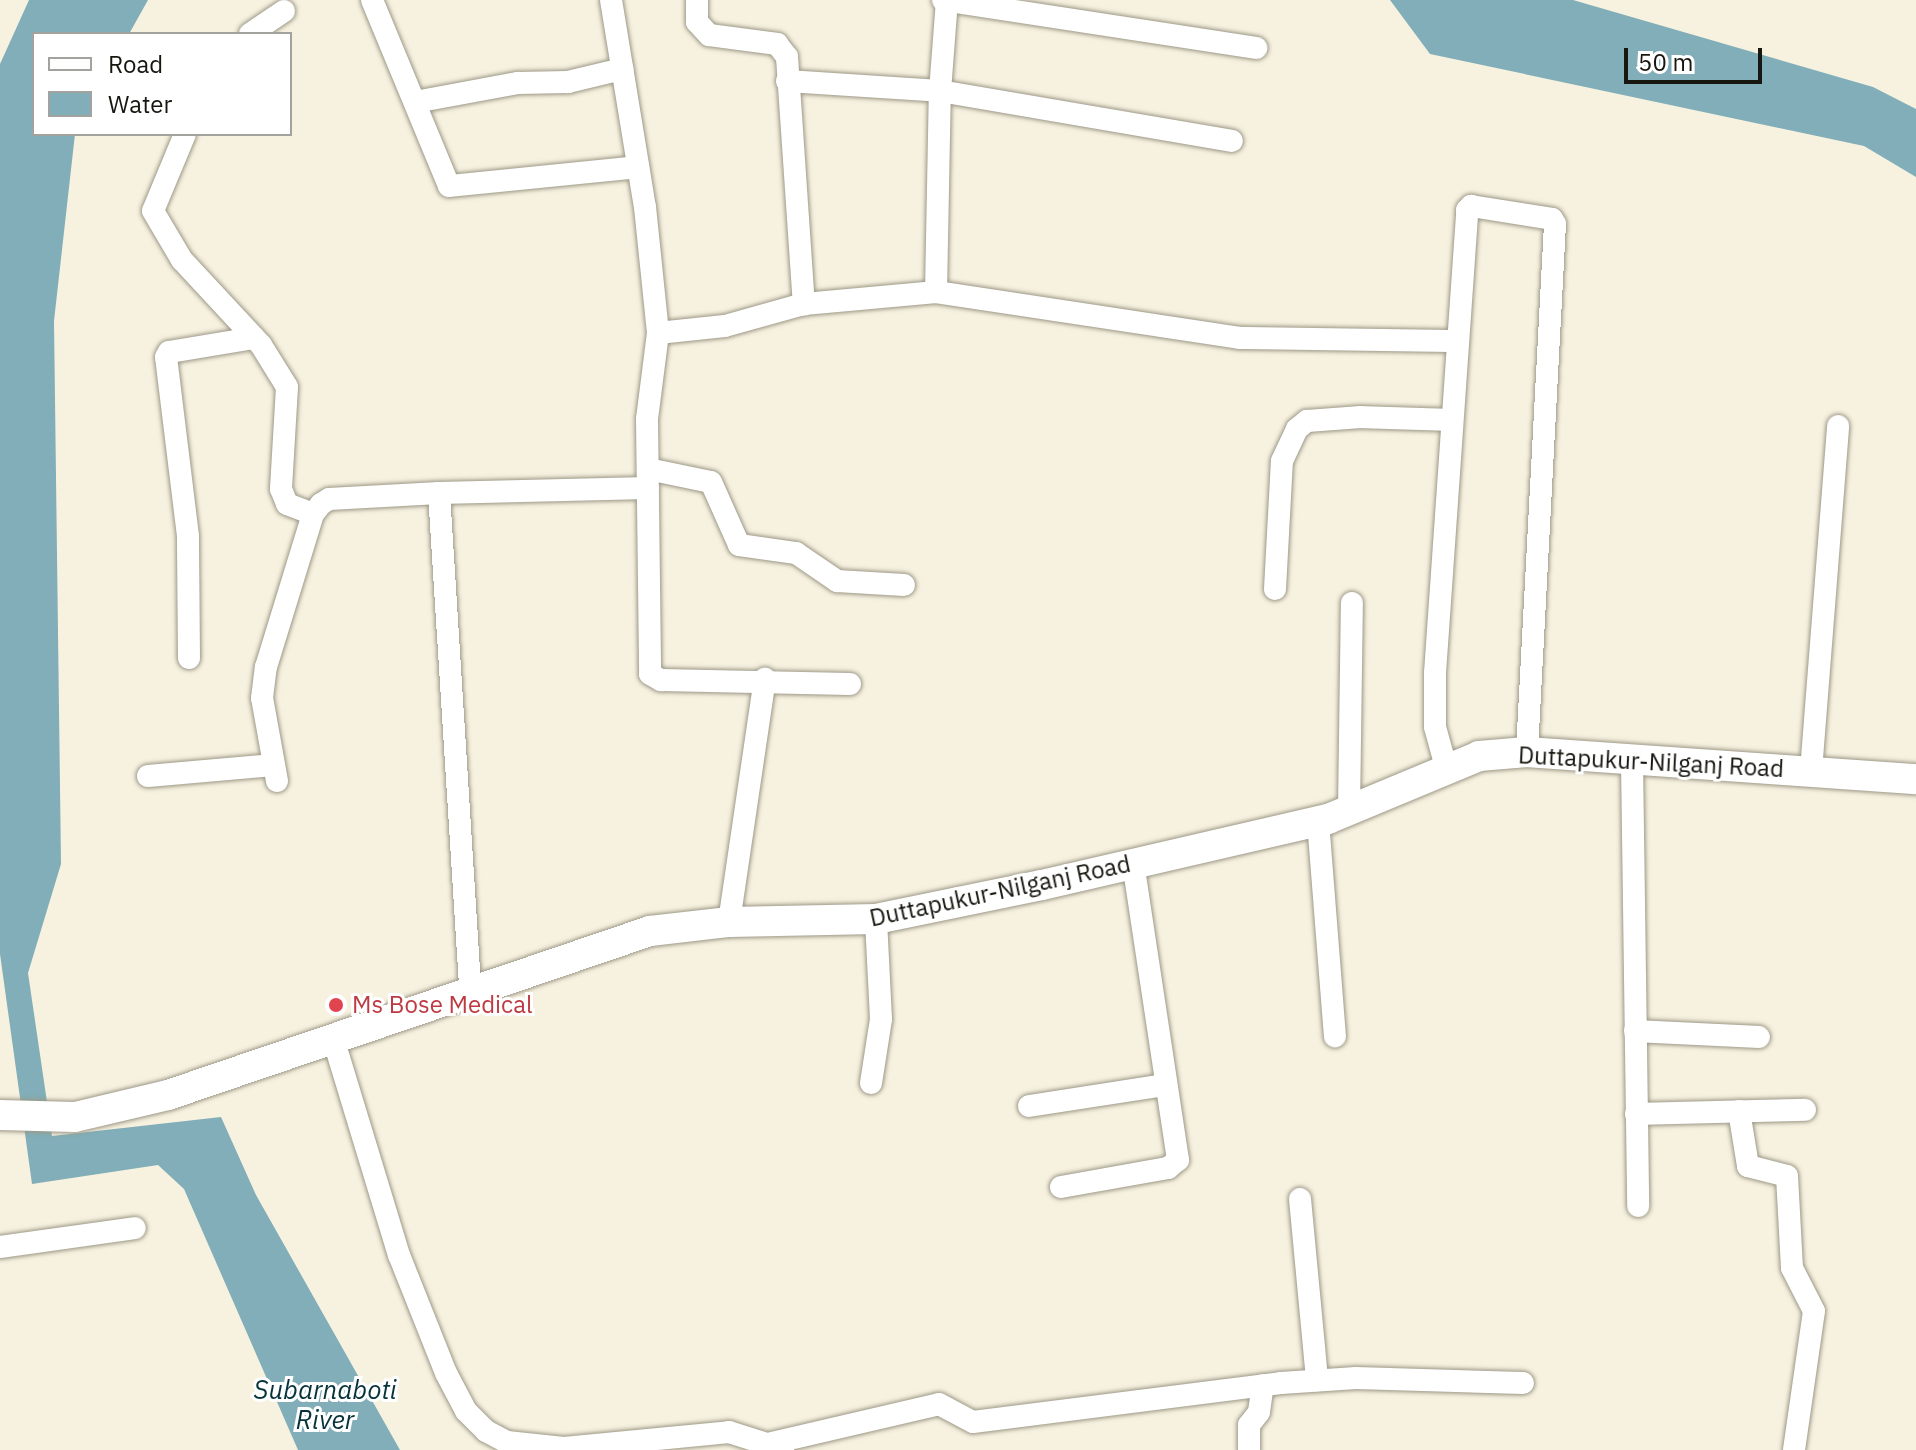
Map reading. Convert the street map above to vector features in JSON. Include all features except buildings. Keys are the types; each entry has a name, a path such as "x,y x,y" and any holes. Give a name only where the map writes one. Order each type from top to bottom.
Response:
{"main road":[{"name":"Duttapukur-Nilganj Road","path":"0,1115 90,1113 168,1095 650,931 729,922 876,919 1318,821 1479,756 1527,752 1916,779"}],"street":[{"path":"372,0 453,188 638,167"},
{"path":"611,0 638,167 658,333 647,419 650,674 661,680 765,679 850,684"},
{"path":"697,0 697,22 709,35 782,48 804,304"},
{"path":"936,292 945,0 1256,48"},
{"path":"253,32 284,11"},
{"path":"415,102 518,83 568,82 622,69"},
{"path":"787,81 940,91 1232,141"},
{"path":"184,136 153,211 182,260 254,338 289,396 281,440 283,497 313,514"},
{"path":"1446,767 1433,708 1450,420 1469,207 1552,219 1552,334 1527,752"},
{"path":"658,333 725,326 804,304 936,292 1240,338 1457,341"},
{"path":"189,658 188,536 166,357 169,352 254,338"},
{"path":"1275,589 1282,461 1297,429 1307,421 1347,418 1450,420"},
{"path":"1811,771 1838,426"},
{"path":"148,776 276,773 262,698 266,667 313,514 329,499 648,479 711,482 739,545 796,553 837,581 904,585"},
{"path":"439,493 470,990"},
{"path":"1349,810 1352,603"},
{"path":"729,922 765,679"},
{"path":"1632,761 1638,1206"},
{"path":"1318,821 1335,1036"},
{"path":"1061,1187 1177,1163 1133,864"},
{"path":"871,1083 881,1019 876,919"},
{"path":"1635,1031 1759,1037"},
{"path":"333,1038 399,1255 466,1411 507,1442 564,1448 625,1447 729,1432 778,1447 939,1404 973,1422 1317,1380 1523,1383"},
{"path":"1029,1106 1165,1085"},
{"path":"1636,1114 1805,1110"},
{"path":"1739,1111 1748,1166 1787,1176 1792,1268 1814,1311 1794,1450"},
{"path":"1300,1199 1317,1380"},
{"path":"0,1247 135,1228"},
{"path":"1249,1450 1249,1425 1259,1412 1263,1385"}],"water":[{"name":"Subarnaboti River","path":"29,0 148,0 130,32 32,32 32,136 75,136 54,321 61,864 28,973 52,1136 221,1117 256,1195 400,1450 298,1450 184,1189 158,1165 32,1184 0,954 0,64"},
{"path":"1390,0 1573,0 1873,87 1916,109 1916,177 1864,146 1430,54"}],"place":[{"name":"Ms Bose Medical","path":"336,1005"}]}
